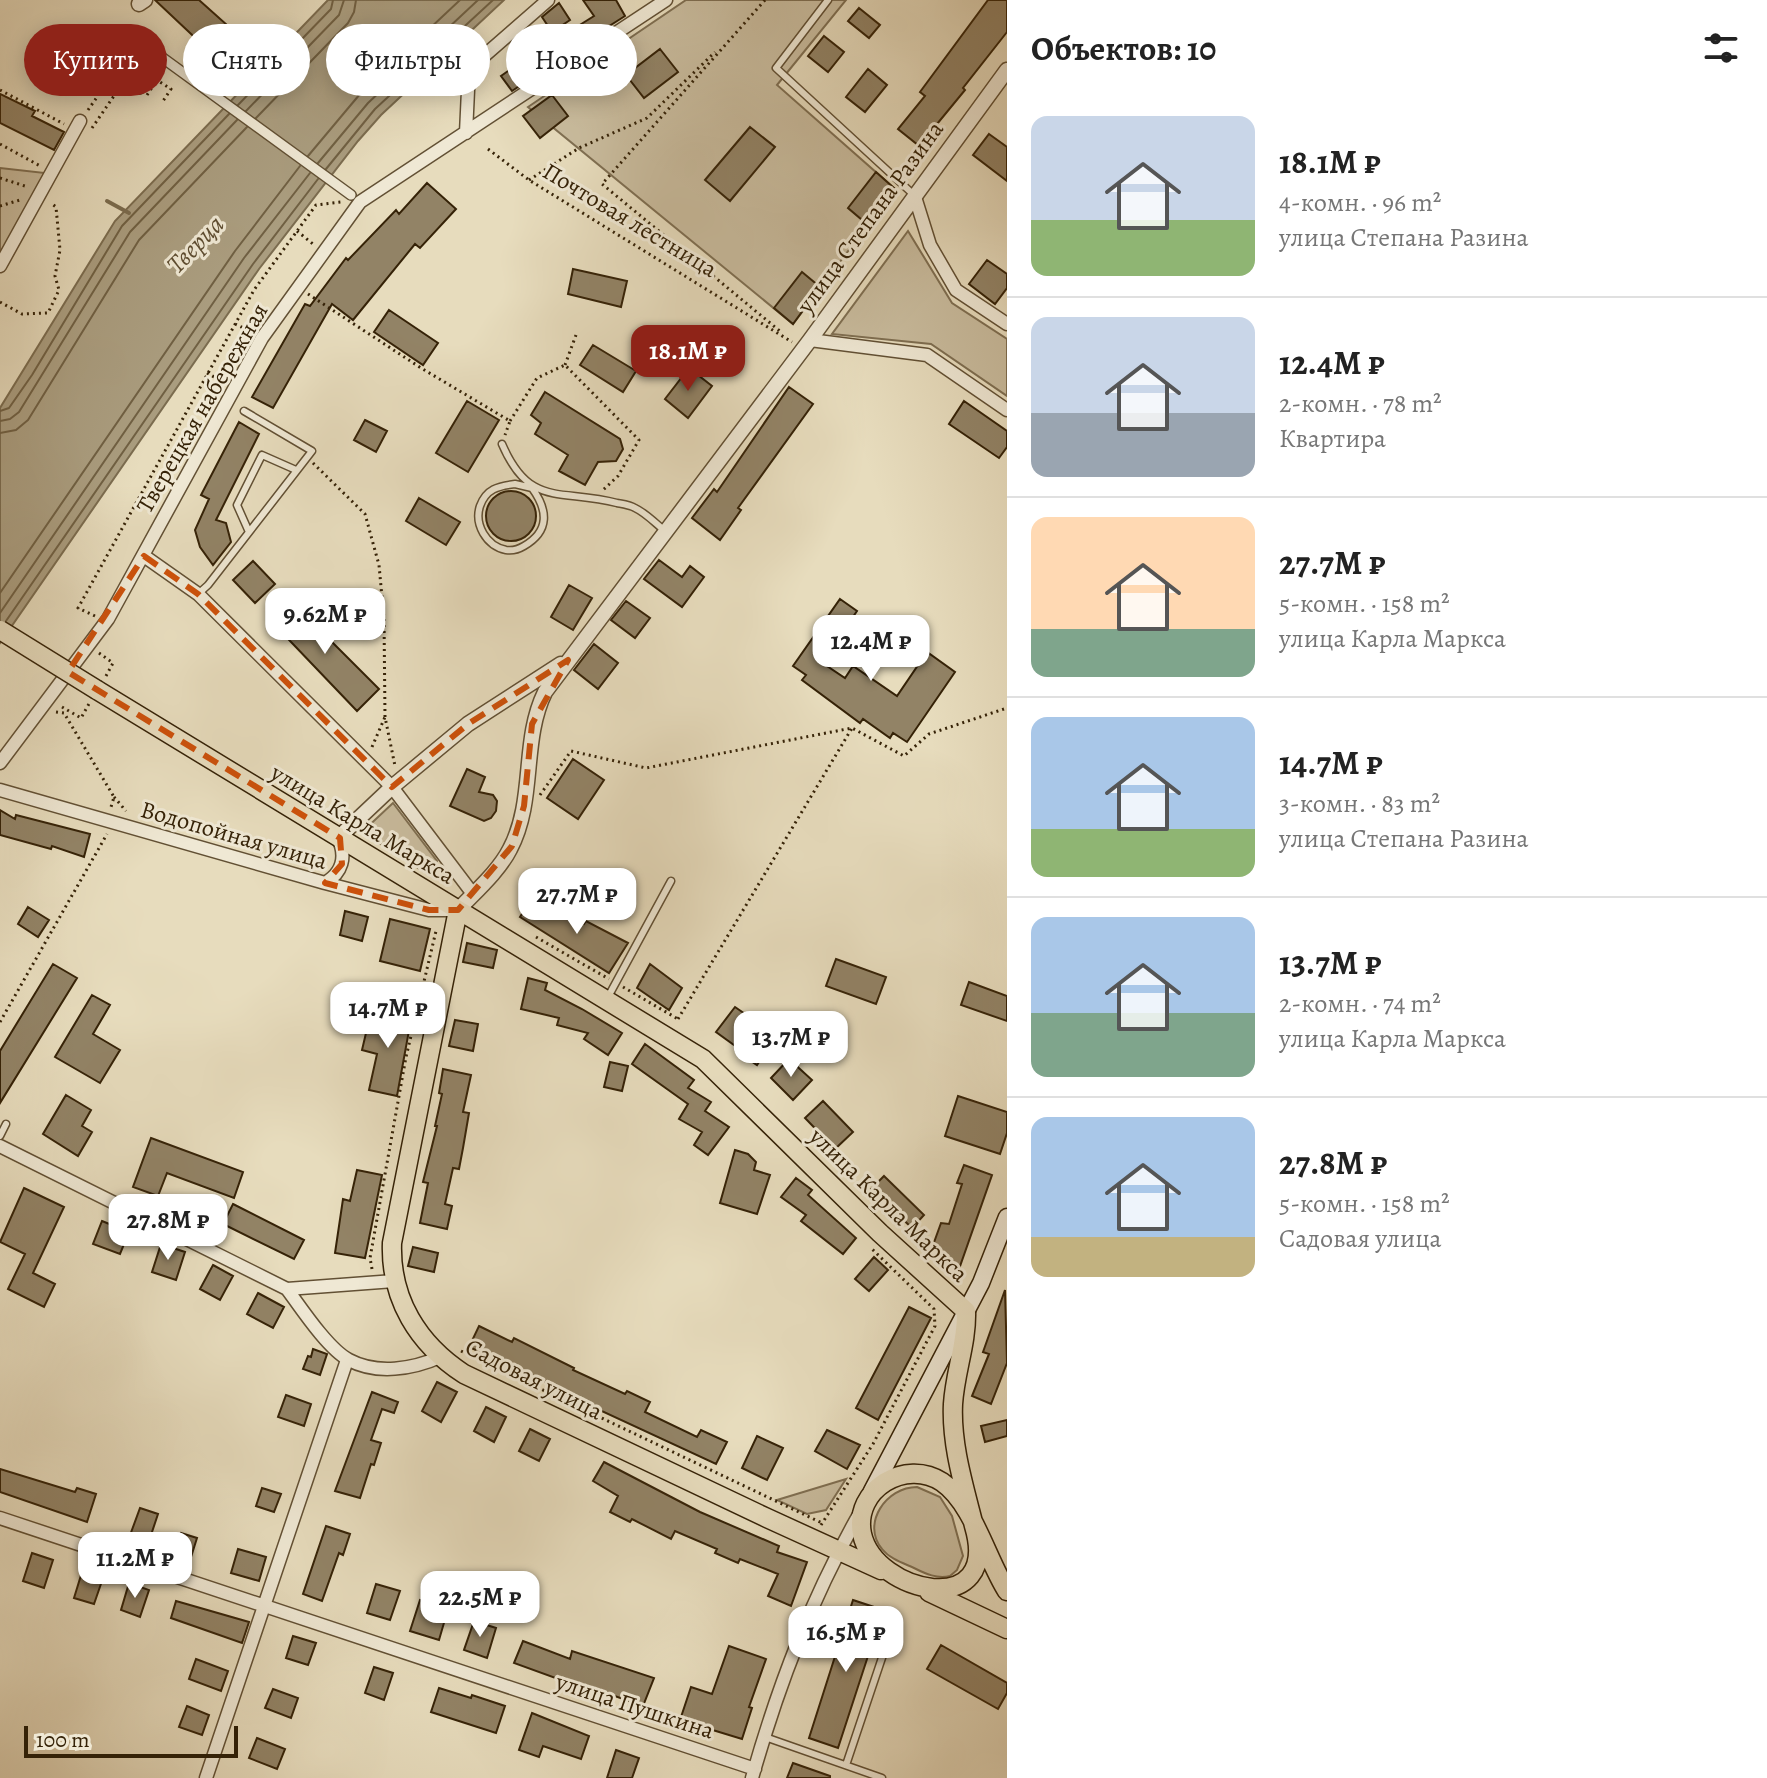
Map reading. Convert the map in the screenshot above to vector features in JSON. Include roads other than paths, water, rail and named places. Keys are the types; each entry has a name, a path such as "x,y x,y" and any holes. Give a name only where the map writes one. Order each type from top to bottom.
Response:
{"main road":[{"name":"улица Карла Маркса","path":"0,630 695,1054 717,1070 880,1233 966,1311"},
{"path":"386,1282 458,910"},
{"path":"1007,1217 994,1255 869,1498 861,1522 865,1543 878,1561 902,1579 1007,1629"},
{"name":"Садовая улица","path":"386,1282 422,1338 446,1352 464,1374 818,1531 839,1551 902,1579"},
{"path":"902,1579 946,1590 964,1583 972,1575 978,1561 974,1526 953,1429 966,1311"},
{"path":"869,1498 883,1482 913,1473 928,1476 951,1489 1007,1591"}],"street":[{"path":"466,133 469,69 548,0"},
{"name":"Тверецкая набережная","path":"0,763 108,619 262,338 299,288 352,199 466,133 666,0"},
{"path":"167,60 352,199"},
{"name":"улица Степана Разина","path":"458,910 512,846 524,806 535,715 545,692 810,340 1007,70"},
{"path":"0,266 78,125"},
{"path":"915,197 930,245 956,290 1007,324"},
{"path":"810,340 927,355 1007,410"},
{"name":"улица Карла Маркса","path":"144,556 198,594 392,787 473,894"},
{"name":"улица Степана Разина","path":"338,838 392,787 468,724 568,660"},
{"name":"Водопойная улица","path":"0,790 325,883 429,910 458,910"},
{"path":"325,883 342,864 343,853 338,838"},
{"path":"0,1146 287,1289 315,1327 347,1360 374,1368 399,1368 420,1366 446,1352"},
{"path":"287,1289 386,1282"},
{"path":"206,1778 347,1360"},
{"path":"754,1773 796,1643 818,1592 869,1498"},
{"name":"улица Пушкина","path":"0,1518 754,1773"}],"lane":[{"path":"828,0 776,68 915,197"},
{"path":"198,594 312,451 244,411"},
{"path":"502,444 511,465 532,488 543,509 540,535 519,549 506,550 491,542 480,529 478,512 484,495 498,486 515,484 532,488 554,494 596,497 635,508 665,531"},
{"path":"249,532 237,505 262,455 296,470"},
{"path":"606,1000 671,881"},
{"path":"0,1136 6,1124"},
{"path":"846,1765 895,1619"},
{"path":"765,1737 882,1778"}],"water":[{"name":"Тверца","path":"328,0 504,0 478,24 326,24 326,96 401,96 358,141 259,269 0,643 0,408 115,221 235,96 310,96 310,24 305,24"}],"waterway":[{"path":"107,201 129,213"}]}
